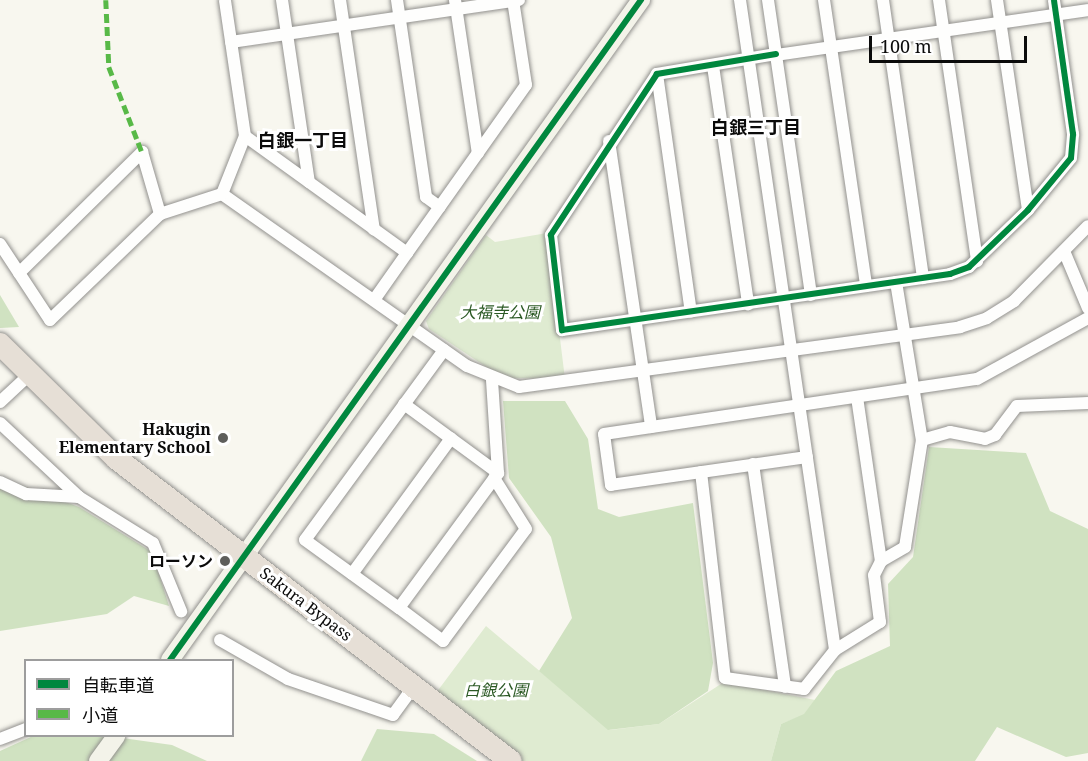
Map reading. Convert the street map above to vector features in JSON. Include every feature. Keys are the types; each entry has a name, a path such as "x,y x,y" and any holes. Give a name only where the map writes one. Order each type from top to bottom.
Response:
{"highway":[{"name":"Sakura Bypass","path":"0,344 28,376 117,459 511,761"}],"street":[{"path":"222,194 245,136 225,0"},
{"path":"282,0 309,182"},
{"path":"340,0 374,229"},
{"path":"397,0 426,197 440,207"},
{"path":"231,42 400,18 456,5 515,0 526,86 374,300"},
{"path":"171,659 641,0"},
{"path":"740,0 835,650"},
{"path":"768,0 811,295"},
{"path":"824,0 866,286"},
{"path":"883,0 923,278"},
{"path":"939,0 977,261"},
{"path":"997,0 1028,210"},
{"path":"1054,0 1056,14 1073,144 1065,170 977,261 958,273 562,330 551,235 609,141 657,74 749,58 776,55 1056,14 1088,10"},
{"path":"456,5 478,153"},
{"path":"713,66 748,304"},
{"path":"657,74 691,312"},
{"path":"245,136 407,253"},
{"path":"609,141 651,427"},
{"path":"19,273 142,152 160,214"},
{"path":"0,244 50,320 160,214 222,194"},
{"path":"222,194 444,350 492,379 549,387 903,336 987,318 1064,251 1088,226"},
{"path":"1064,251 1088,308"},
{"path":"881,561 905,547 922,440 911,389 896,282"},
{"path":"807,457 611,485 604,434 911,389 995,372 1088,318"},
{"path":"404,404 496,475 526,529 444,641 305,540 404,404 444,350"},
{"path":"0,402 28,376"},
{"path":"399,608 496,475 492,379"},
{"path":"701,472 725,678 804,689 835,650 880,622 874,576 881,561 857,397"},
{"path":"922,440 950,432 985,439 995,435 1017,406 1088,403"},
{"path":"0,423 79,497 153,543 181,611"},
{"path":"352,574 451,438"},
{"path":"753,464 785,687"},
{"path":"0,482 26,494 79,497"},
{"path":"220,640 288,679 393,716 414,686"},
{"path":"0,739 24,730"},
{"path":"98,761 115,737"}],"green space":[{"name":"大福寺公園","path":"547,233 565,379 503,378 429,329 426,321 486,235 495,242"},
{"path":"0,295 19,327 0,328"},
{"path":"503,401 565,401 588,439 598,509 619,517 693,503 713,663 708,691 659,724 608,730 539,671 572,618 551,537 509,478"},
{"path":"929,447 1026,453 1050,511 1088,529 1088,753 1066,757 997,727 975,761 771,761 781,724 804,714 836,671 890,646 888,584 913,557"},
{"path":"0,477 79,507 152,552 169,606 134,596 107,614 0,631"},
{"name":"白銀公園","path":"486,626 610,730 659,724 724,682 815,700 804,715 781,724 771,761 519,761 433,697"},
{"path":"377,729 434,734 477,761 361,761"},
{"path":"31,737 115,737 172,745 207,761 0,761 0,751"}],"marked path":[{"path":"106,0 109,67 142,152"}],"cycle path":[{"path":"171,659 641,0"},
{"path":"776,54 657,74 551,235 562,330 950,274 969,267 1028,210 1071,158 1073,134 1054,0"}],"place":[{"name":"Hakugin Elementary School","path":"223,438"},
{"name":"ローソン","path":"225,561"}],"district":[{"name":"白銀三丁目","path":"756,127"},
{"name":"白銀一丁目","path":"303,140"}]}
